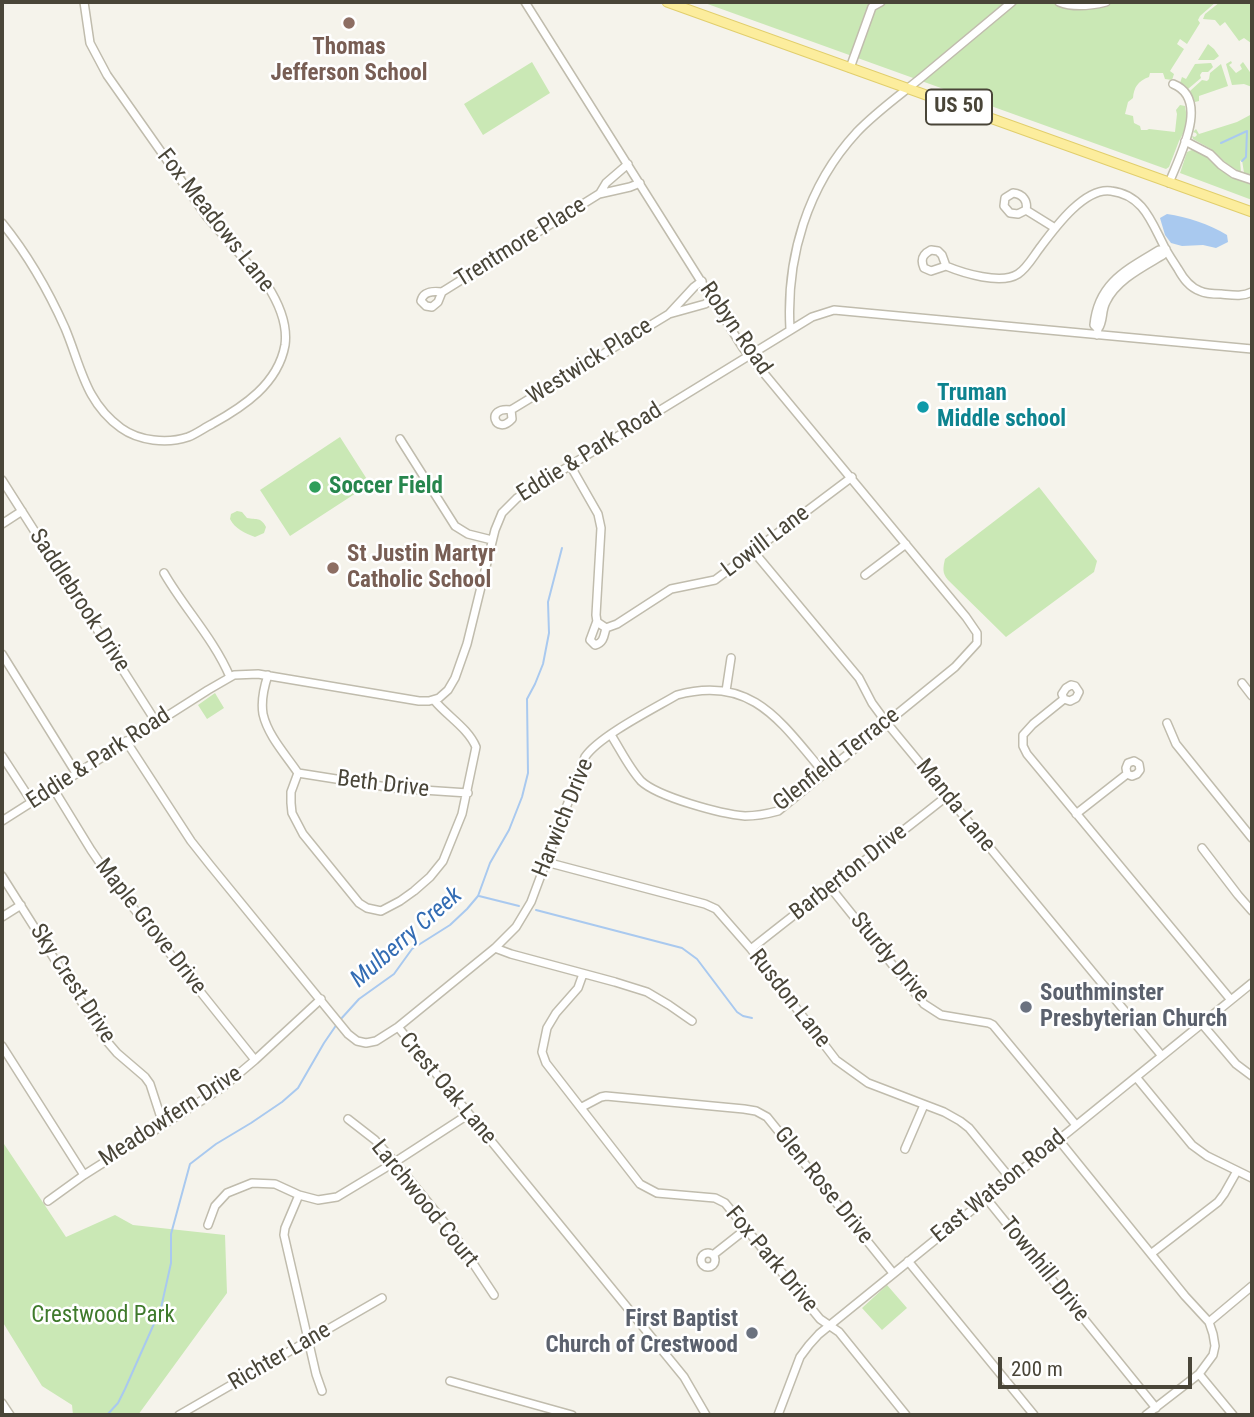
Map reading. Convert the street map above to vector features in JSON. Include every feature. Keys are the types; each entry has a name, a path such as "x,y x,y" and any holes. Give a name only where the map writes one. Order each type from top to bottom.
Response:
{"main road":[{"name":"US 50","path":"667,2 1252,212"}],"street":[{"name":"Fox Meadows Lane","path":"2,223 44,285 93,398 105,415 124,430 147,440 188,437 232,414 254,397 267,383 279,363 285,345 285,327 275,297 207,216 107,75 90,43 84,2"},
{"name":"Robyn Road","path":"525,2 743,348 852,477 977,633"},
{"path":"850,68 870,4 881,2"},
{"path":"790,329 788,300 799,234 822,179 856,133 1013,2"},
{"path":"1059,2 1077,6 1106,2"},
{"path":"1169,183 1191,116 1190,99 1184,90 1173,84"},
{"path":"1185,141 1200,147 1234,174 1252,180"},
{"name":"Trentmore Place","path":"599,194 606,183 628,163"},
{"name":"Trentmore Place","path":"442,292 599,194 640,183"},
{"path":"946,266 964,274 1007,278 1018,275 1055,228 1080,203 1094,193 1117,192 1143,206 1164,250 1185,281 1206,293 1244,296 1252,292"},
{"path":"1026,210 1055,228"},
{"path":"1098,332 1094,325 1095,313 1099,299 1110,284 1125,270 1159,250 1164,250"},
{"name":"Westwick Place","path":"512,411 668,314 702,281"},
{"name":"Westwick Place","path":"668,314 705,304 713,299"},
{"name":"Eddie & Park Road","path":"2,821 230,677 246,673 268,675 419,701 434,700 443,695 461,664 492,540 502,513 512,502 812,317 834,310 1098,332 1252,349"},
{"path":"400,439 455,526 468,534 492,540"},
{"path":"570,465 598,514 601,528 596,615 597,621 606,628"},
{"name":"Lowill Lane","path":"597,621 590,640 595,645 603,639 606,628 617,624 671,589 715,580 852,477"},
{"name":"Saddlebrook Drive","path":"2,481 156,722"},
{"path":"2,524 22,511"},
{"path":"865,575 906,544"},
{"name":"Manda Lane","path":"754,552 859,678 886,722 1162,1056"},
{"path":"164,573 214,646 230,677"},
{"name":"Glenfield Terrace","path":"611,735 638,777 655,791 732,814 755,815 778,811 956,667 977,643 977,633"},
{"path":"2,654 76,773"},
{"path":"726,691 731,658"},
{"path":"268,675 263,713 271,733 298,773 292,792 292,813 303,834 359,902 367,908 381,911 414,891 443,860 468,793 477,747 466,731 434,700"},
{"path":"1242,683 1252,696"},
{"name":"Harwich Drive","path":"398,1027 495,948 523,917 589,751 677,695 690,691 726,691 743,696 768,710 825,774"},
{"path":"1064,699 1023,735 1023,746 1027,754 1231,1000"},
{"path":"1167,723 1177,744 1252,838"},
{"name":"Crest Oak Lane","path":"126,741 191,841 341,1026 357,1041 366,1043 376,1041 398,1027 684,1377 706,1415"},
{"path":"2,756 32,802"},
{"name":"Beth Drive","path":"298,773 393,788 468,793"},
{"path":"1076,814 1127,774"},
{"name":"Maple Grove Drive","path":"53,788 115,885 255,1060"},
{"name":"Barberton Drive","path":"751,949 947,796"},
{"path":"1202,848 1252,911"},
{"name":"Rusdon Lane","path":"546,862 716,909 751,949 836,1060 868,1083 960,1121 969,1128 1010,1178"},
{"name":"Sky Crest Drive","path":"2,876 105,1039 145,1077 163,1124"},
{"name":"Sturdy Drive","path":"830,887 924,1004 941,1015 989,1023 993,1026 1076,1125"},
{"path":"2,917 21,905"},
{"path":"495,948 647,992 692,1021"},
{"name":"Fox Park Drive","path":"583,974 578,988 547,1028 542,1052 553,1073 640,1184 657,1193 715,1198 725,1203 820,1319 839,1332 906,1415"},
{"name":"East Watson Road","path":"778,1415 803,1352 830,1325 1252,983"},
{"name":"Meadowfern Drive","path":"48,1201 84,1175 223,1087 321,999"},
{"path":"1202,1024 1236,1064 1252,1076"},
{"path":"2,1046 84,1175"},
{"path":"1136,1077 1192,1145 1252,1178"},
{"name":"Glen Rose Drive","path":"582,1107 606,1096 756,1111 767,1116 893,1273"},
{"path":"905,1149 924,1105"},
{"path":"208,1225 215,1206 227,1194 252,1183 275,1184 318,1200 337,1197 469,1114"},
{"name":"Larchwood Court","path":"348,1119 375,1140 395,1162 453,1233 494,1295"},
{"path":"1058,1139 1209,1322 1213,1335 1213,1355 1199,1374 1146,1415"},
{"path":"1152,1253 1218,1202 1237,1171"},
{"path":"299,1195 284,1235 322,1391"},
{"name":"Townhill Drive","path":"986,1198 1156,1408"},
{"path":"713,1255 746,1229"},
{"path":"908,1261 1034,1415"},
{"path":"1209,1322 1252,1286"},
{"name":"Richter Lane","path":"179,1415 192,1412 309,1339 382,1298"},
{"path":"1199,1374 1233,1415"},
{"path":"450,1381 572,1415"}],"green space":[{"path":"702,2 1216,2 1200,16 1200,23 1187,44 1180,39 1177,44 1184,49 1170,71 1174,74 1172,80 1165,79 1163,73 1150,73 1149,77 1137,85 1133,98 1128,102 1125,114 1133,116 1134,123 1140,126 1141,130 1175,132 1176,110 1180,105 1185,106 1185,130 1166,169"},
{"path":"1220,2 1252,2 1251,43 1244,38 1239,41 1225,22 1220,26 1215,20 1203,19 1205,14"},
{"path":"1208,44 1219,56 1214,60 1198,60"},
{"path":"1231,61 1229,65 1236,73 1242,69 1240,65 1243,62 1252,75 1252,87 1244,84 1232,85 1226,64"},
{"path":"532,62 550,93 483,135 464,104"},
{"path":"1211,63 1213,67 1208,72 1202,72 1201,78 1188,89 1180,83 1182,77 1186,79 1195,64"},
{"path":"1221,64 1228,86 1199,96 1199,101 1195,102 1190,91 1202,80 1207,81 1210,73"},
{"path":"1252,114 1252,177 1244,173 1242,160 1241,172 1193,139 1192,136 1197,135 1193,132 1196,129 1199,134 1237,122"},
{"path":"1194,149 1209,157 1230,176 1252,184 1252,200 1180,173 1187,152"},
{"name":"Soccer Field","path":"340,437 370,484 290,536 260,490"},
{"path":"1039,487 1097,561 1094,572 1006,637 948,580 944,570 945,559"},
{"path":"237,511 247,518 262,522 266,527 264,533 255,537 237,528 230,519 231,514"},
{"path":"215,693 224,708 207,719 198,705"},
{"name":"Crestwood Park","path":"2,1141 66,1237 115,1215 133,1225 225,1235 227,1293 138,1415 73,1415 72,1405 42,1386 2,1321"},
{"path":"887,1285 907,1308 882,1330 862,1308"}],"water":[{"path":"1167,214 1213,228 1227,235 1228,242 1216,248 1171,243 1165,235 1160,218"}],"waterway":[{"path":"1221,143 1247,131 1246,157 1242,161"},
{"path":"340,1020 359,999 394,974 412,949 450,925 478,896 490,863 509,830 528,773 527,699 543,664 549,633 548,602 562,548"},
{"path":"479,896 519,906"},
{"path":"536,910 682,948 697,959 737,1012 752,1018"},
{"name":"Mulberry Creek","path":"107,1415 118,1403 161,1308 171,1263 171,1234 190,1164 282,1102 298,1088 337,1024"}],"place":[{"name":"Thomas Jefferson School","path":"349,23"},
{"name":"Truman Middle school","path":"923,407"},
{"name":"Soccer Field","path":"315,487"},
{"name":"St Justin Martyr Catholic School","path":"333,568"},
{"name":"Southminster Presbyterian Church","path":"1026,1007"},
{"name":"First Baptist Church of Crestwood","path":"752,1333"}]}
